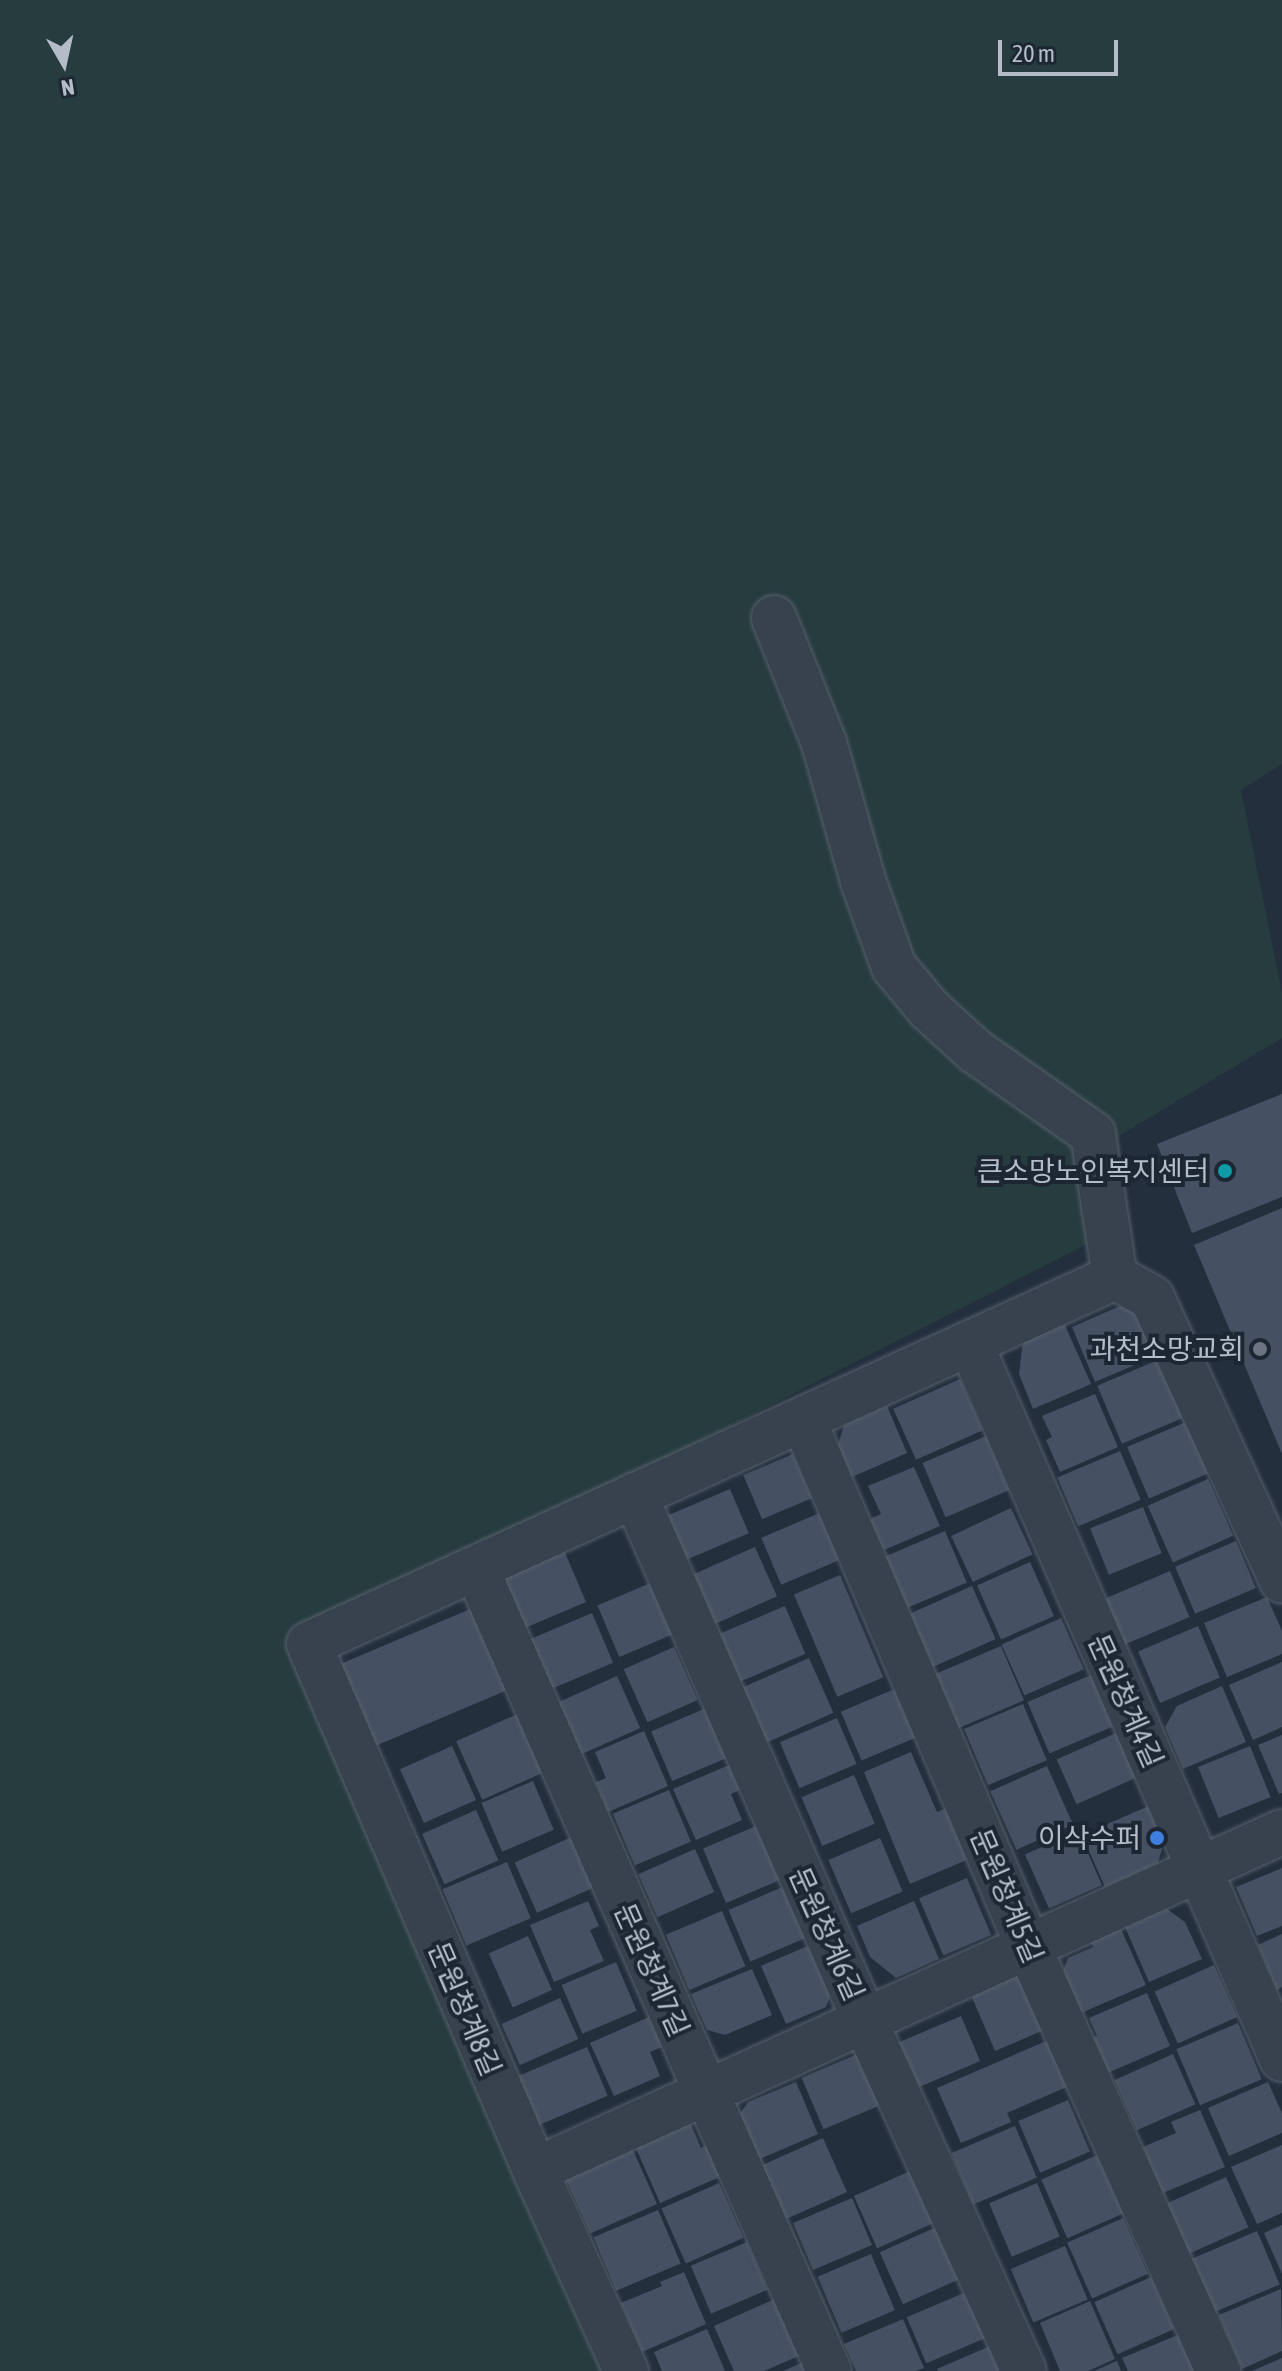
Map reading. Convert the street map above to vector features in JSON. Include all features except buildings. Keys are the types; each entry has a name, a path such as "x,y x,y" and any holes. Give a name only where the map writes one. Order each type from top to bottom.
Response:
{"street":[{"path":"774,618 824,743 863,881 894,967 929,1009 975,1051 1093,1134 1115,1277"},
{"path":"476,1568 1115,1277"},
{"path":"1115,1277 1152,1298 1282,1581"},
{"name":"문원청계4길","path":"970,1343 1282,2059"},
{"name":"문원청계5길","path":"803,1419 1028,1946 1218,2371"},
{"name":"문원청계6길","path":"635,1495 865,2021 1024,2371"},
{"name":"문원청계8길","path":"476,1568 309,1644 535,2170 626,2371"},
{"name":"문원청계7길","path":"476,1568 829,2371"},
{"path":"535,2170 1282,1832"}],"green space":[{"path":"0,0 1282,0 1282,764 1241,790 1282,993 1282,1038 1079,1160 1103,1236 303,1643 614,2371 0,2371"}],"place":[{"name":"큰소망노인복지센터","path":"1225,1171"},
{"name":"과천소망교회","path":"1260,1349"},
{"name":"이삭수퍼","path":"1157,1838"}]}
